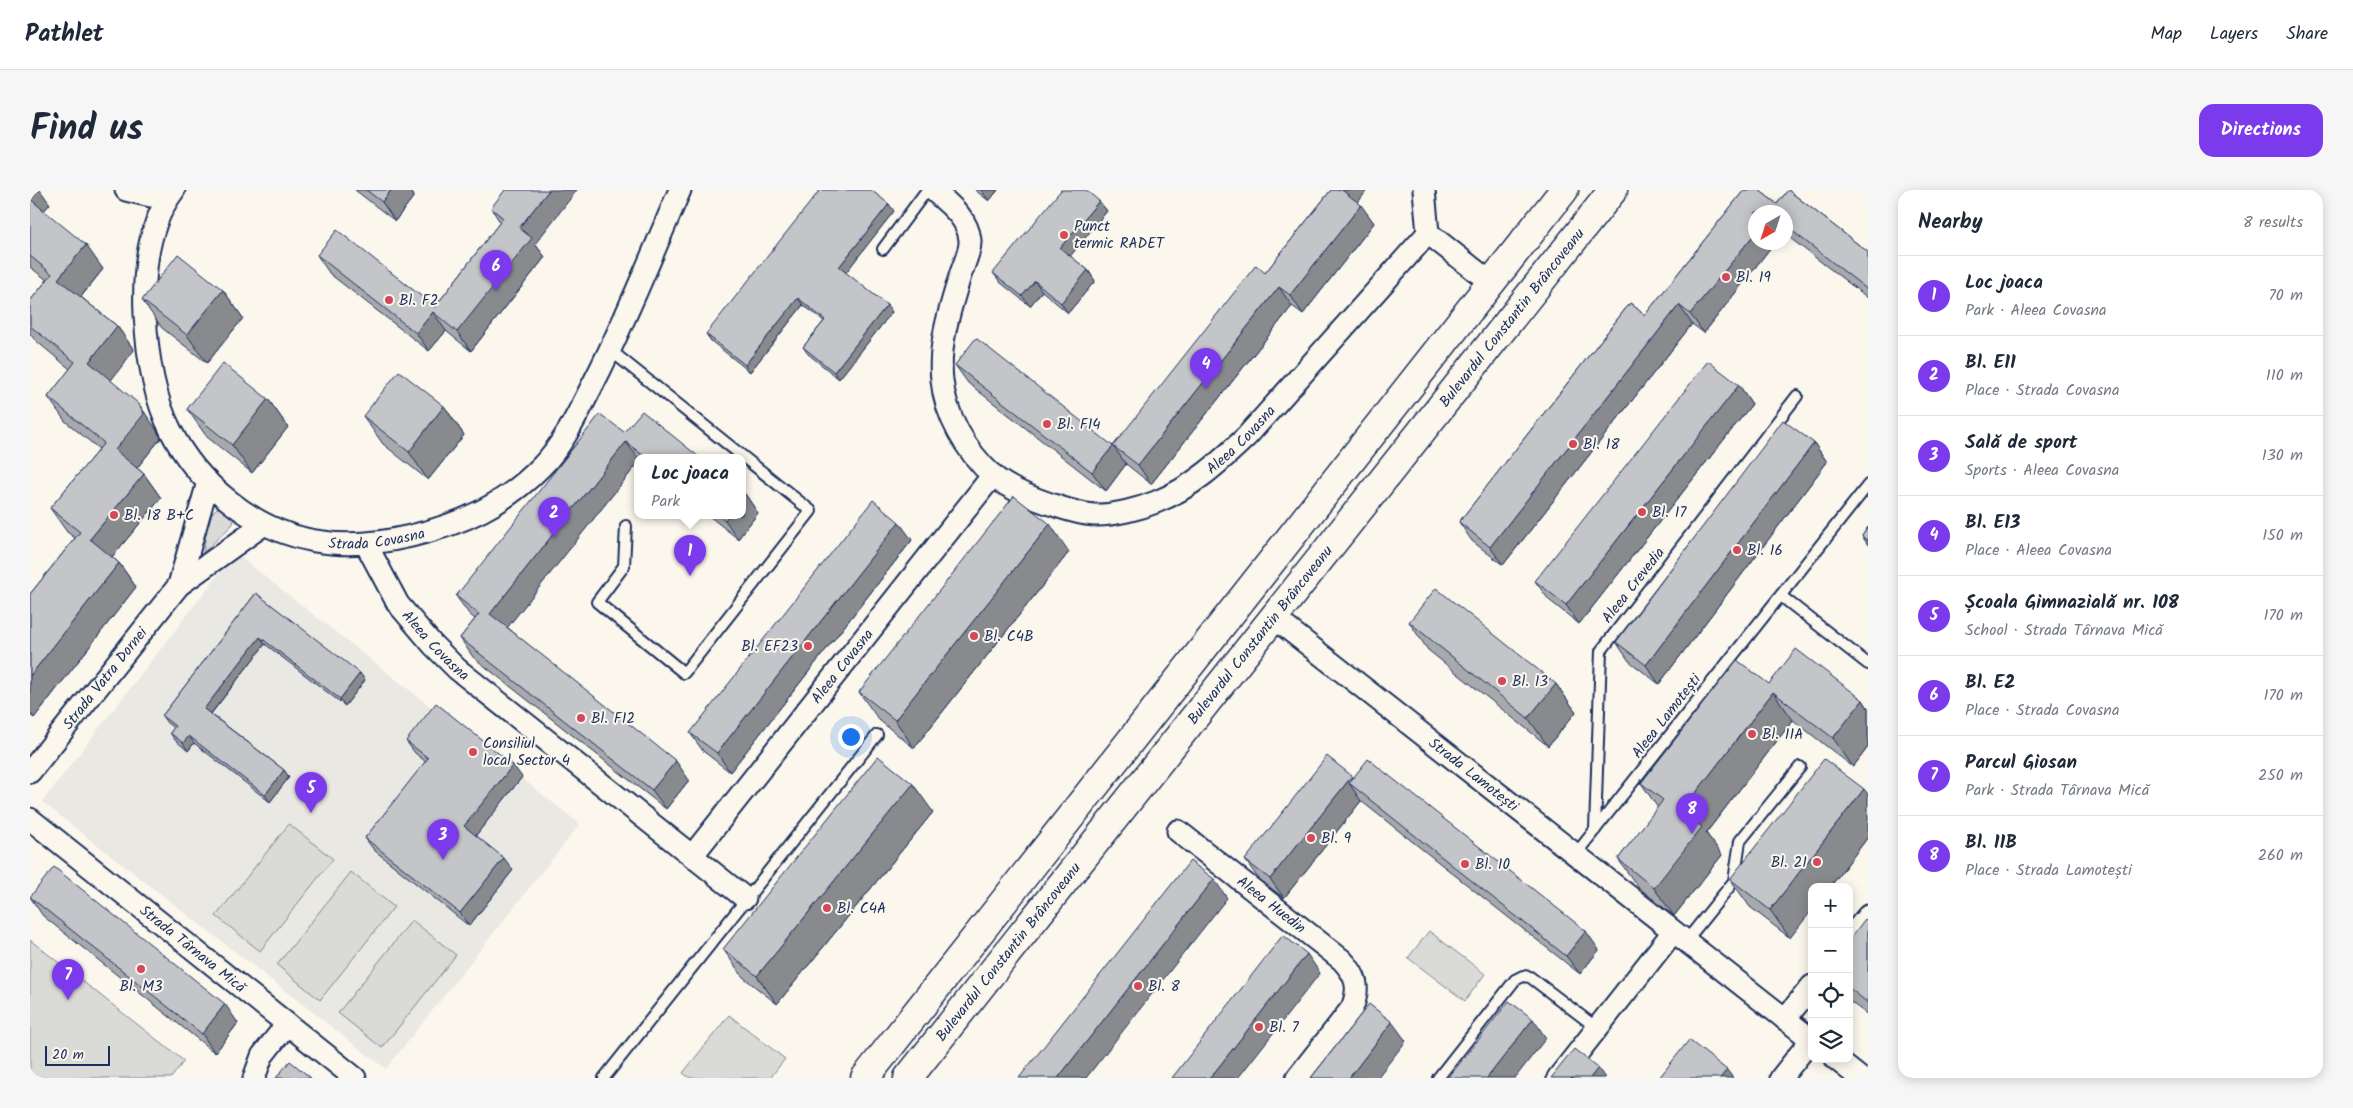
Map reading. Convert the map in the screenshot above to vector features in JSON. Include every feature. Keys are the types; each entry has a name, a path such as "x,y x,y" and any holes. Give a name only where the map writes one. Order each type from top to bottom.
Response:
{"main road":[{"path":"865,1078 1564,190"},
{"name":"Bulevardul Constantin Brâncoveanu","path":"908,1078 1613,190"}],"street":[{"name":"Strada Covasna","path":"126,190 151,196 173,192"},
{"name":"Strada Covasna","path":"173,192 155,228 146,269 144,297 146,342 156,392 171,431 188,459 208,482 236,508 263,525 296,538 335,544 366,544 437,530 467,520 496,504 520,487 542,466 560,444 580,411 610,350 680,190"},
{"name":"Aleea Covasna","path":"932,190 950,204 965,223 971,241 951,305 940,356 942,382 948,408 957,428 970,450 993,475 1029,497 1066,509 1097,515 1128,510 1156,502 1190,484 1216,466 1247,436 1428,234"},
{"path":"1424,190 1428,234 1490,282"},
{"name":"Aleea Covasna","path":"692,856 993,475"},
{"name":"Strada Vatra Dornei","path":"179,585 208,482"},
{"name":"Strada Vatra Dornei","path":"30,772 179,585 263,525"},
{"name":"Aleea Covasna","path":"366,544 398,604 426,639 457,669 745,898"},
{"name":"Strada Lamotești","path":"1273,617 1808,1037"},
{"name":"Strada Târnava Mică","path":"30,819 355,1078"},
{"name":"Aleea Huedin","path":"1178,832 1342,960 1352,971 1357,984 1352,1008 1297,1078"},
{"path":"1853,934 1868,916"},
{"path":"1558,1078 1597,1028 1679,936"},
{"path":"1785,1019 1808,991"},
{"path":"254,1078 262,1056 287,1024"},
{"name":"Strada Lamotești","path":"1780,1078 1808,1045"},
{"path":"1841,1063 1860,1078"}],"lane":[{"path":"883,249 928,190"},
{"path":"610,350 740,454"},
{"name":"Aleea Crevedia","path":"1595,830 1601,652 1797,396"},
{"path":"626,526 624,566 597,602 684,673 811,511 746,459"},
{"name":"Aleea Lamotești","path":"1575,855 1868,485"},
{"path":"1781,596 1868,662"},
{"path":"604,1078 745,898 877,735"},
{"path":"1679,936 1734,881 1740,841 1800,767"},
{"path":"1438,1078 1516,980 1523,976 1530,977 1597,1028"}],"shaded area":[{"path":"217,508 226,510 234,517 233,524 203,553 209,516"},
{"path":"235,553 580,824 386,1069 42,802"},
{"path":"289,824 333,859 260,951 216,916"},
{"path":"351,872 394,907 320,1000 277,965"},
{"path":"412,920 456,955 382,1048 338,1013"},
{"path":"1429,931 1485,974 1465,1001 1408,958"},
{"path":"30,940 184,1061 171,1078 30,1078"},
{"path":"729,1015 785,1059 770,1078 690,1078 683,1073"}],"building":[{"path":"366,190 391,190 382,202"},
{"path":"505,190 549,190 519,228 532,238 457,332 433,312 416,333 317,255 337,230 435,307 503,218 491,208"},
{"path":"820,190 871,190 889,204 839,267 887,305 834,372 803,347 825,320 798,298 745,365 706,334"},
{"name":"Punct termic RADET","path":"1061,190 1086,190 1099,201 1060,248 1088,270 1061,303 1035,281 1022,296 993,273"},
{"path":"1331,190 1342,190 1361,205 1290,295 1279,287 1138,465 1113,446 1256,265 1265,273"},
{"path":"1744,190 1759,190 1777,204 1788,190 1868,252 1868,290 1793,231 1793,205 1748,205 1748,242 1690,314 1679,305 1490,547 1459,522 1630,303 1645,315"},
{"path":"30,199 86,245 58,279 117,326 89,362 139,404 144,414 115,450 144,474 90,539 119,563 30,676 30,594 80,532 50,508 104,443 48,397 75,362 30,326 30,301 52,274 30,256"},
{"path":"178,254 223,290 187,335 142,300"},
{"name":"Bl. F14","path":"976,338 1113,446 1092,472 955,365"},
{"path":"1708,361 1739,385 1566,605 1535,581"},
{"path":"223,363 268,399 232,445 187,409"},
{"path":"399,371 444,406 409,452 363,416"},
{"path":"642,411 695,454 641,454 626,442 490,614 676,761 652,790 460,638 479,614 456,596 600,414 624,432"},
{"path":"1783,420 1814,443 1646,665 1616,642"},
{"path":"1014,496 1050,524 895,720 859,692"},
{"path":"873,500 899,522 717,753 690,733"},
{"path":"1868,527 1868,541 1862,536"},
{"name":"Bl. 13","path":"1436,588 1556,684 1528,718 1409,622"},
{"path":"256,593 360,673 340,699 260,637 204,709 284,770 265,795 189,736 183,743 170,733 175,726 162,716"},
{"path":"1796,649 1863,700 1833,738 1773,692 1682,811 1702,827 1654,888 1618,859 1663,800 1641,783 1737,660 1769,684"},
{"path":"436,703 513,765 464,826 504,858 460,913 365,838 428,758 406,741"},
{"path":"878,756 913,784 757,976 723,949"},
{"path":"1327,756 1352,776 1270,879 1245,860"},
{"name":"Bl. 10","path":"1368,759 1586,931 1566,956 1349,783"},
{"path":"1824,759 1864,789 1770,910 1730,879"},
{"path":"1190,861 1214,879 1058,1078 1019,1078"},
{"name":"Bl. M3","path":"54,867 225,1004 202,1034 30,897"},
{"path":"1865,919 1868,922 1868,1003 1853,991 1853,935"},
{"path":"1283,935 1307,954 1210,1078 1172,1078"},
{"path":"1509,1001 1533,1019 1487,1078 1448,1078"},
{"path":"1369,1004 1392,1022 1349,1078 1311,1078"},
{"path":"1689,1040 1727,1070 1720,1078 1659,1078"},
{"path":"1574,1049 1598,1068 1590,1078 1551,1078"},
{"path":"290,1061 311,1078 276,1078"}],"place":[{"name":"Punct termic RADET","path":"1064,235"},
{"name":"Bl. 19","path":"1726,277"},
{"name":"Bl. E2","path":"496,291"},
{"name":"Bl. F2","path":"389,300"},
{"name":"Bl. E13","path":"1206,389"},
{"name":"Bl. F14","path":"1047,424"},
{"name":"Bl. 18","path":"1573,444"},
{"name":"Bl. 17","path":"1642,512"},
{"name":"Bl. 18 B+C","path":"114,515"},
{"name":"Bl. E11","path":"554,538"},
{"name":"Bl. 16","path":"1737,550"},
{"name":"Loc joaca","path":"690,576"},
{"name":"Bl. C4B","path":"974,636"},
{"name":"Bl. EF23","path":"808,646"},
{"name":"Bl. 13","path":"1502,681"},
{"name":"Bl. F12","path":"581,718"},
{"name":"Bl. 11A","path":"1752,734"},
{"name":"Consiliul local Sector 4","path":"473,752"},
{"name":"Școala Gimnazială nr. 108","path":"311,813"},
{"name":"Bl. 11B","path":"1692,834"},
{"name":"Bl. 9","path":"1311,838"},
{"name":"Sală de sport","path":"443,860"},
{"name":"Bl. 21","path":"1817,862"},
{"name":"Bl. 10","path":"1465,864"},
{"name":"Bl. C4A","path":"827,908"},
{"name":"Bl. M3","path":"141,969"},
{"name":"Bl. 8","path":"1138,986"},
{"name":"Parcul Giosan","path":"68,1000"},
{"name":"Bl. 7","path":"1259,1027"}]}
